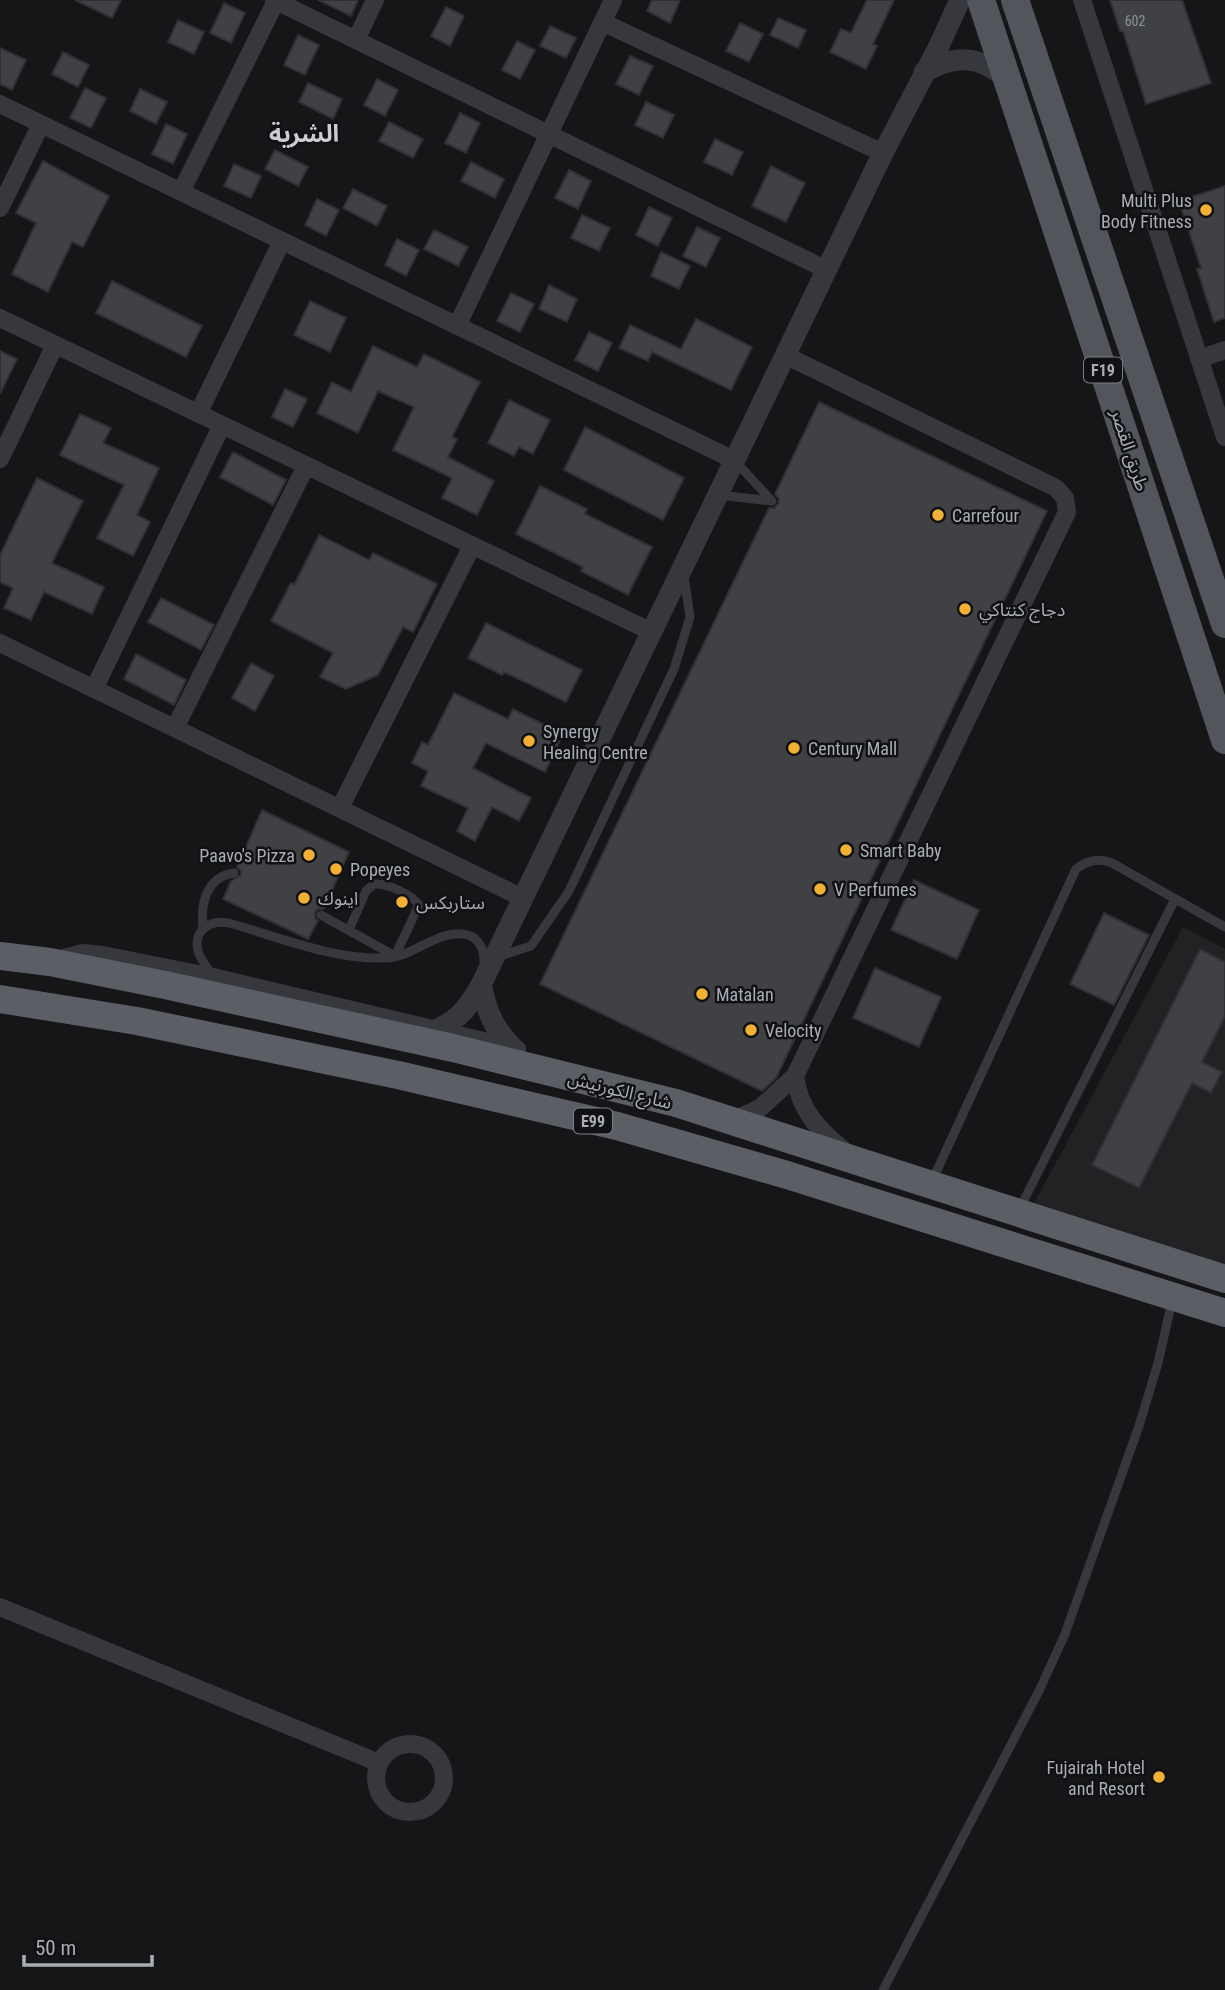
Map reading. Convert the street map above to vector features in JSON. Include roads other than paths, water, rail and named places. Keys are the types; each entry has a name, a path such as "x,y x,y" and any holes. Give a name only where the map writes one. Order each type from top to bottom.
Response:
{"highway":[{"name":"شارع الكورنيش","path":"0,956 50,962 165,985 453,1048 676,1103 1225,1279"},
{"name":"شارع الكورنيش","path":"0,999 137,1021 398,1075 617,1126 788,1175 1225,1313"}],"main road":[{"name":"طريق القصر","path":"981,0 1225,740"},
{"name":"طريق القصر","path":"1015,0 1225,624"}],"street":[{"path":"181,192 275,0 827,270"},
{"path":"356,40 375,0"},
{"path":"457,326 613,0"},
{"path":"438,1029 456,1020 469,1006 481,985 883,153 960,0"},
{"path":"1082,0 1225,438"},
{"path":"602,22 883,153"},
{"path":"924,72 949,61 969,60 990,66 1008,80"},
{"path":"0,104 734,460"},
{"path":"0,208 41,124"},
{"path":"198,414 282,241"},
{"path":"0,318 652,632"},
{"path":"0,459 55,345"},
{"path":"1199,359 1225,350"},
{"path":"732,1121 760,1108 795,1076 815,1015 1065,518 1067,505 1065,498 1056,488 785,355"},
{"path":"94,689 222,425"},
{"path":"176,728 306,466"},
{"path":"340,808 472,546"},
{"path":"0,643 523,898"},
{"path":"50,962 83,953 213,977 514,1049 676,1103"},
{"path":"481,985 486,1009 495,1029 514,1049"},
{"path":"795,1076 799,1098 809,1118 857,1160"},
{"path":"0,1606 379,1763"}],"lane":[{"path":"718,495 772,501 734,460"},
{"path":"495,957 531,946 569,891 674,670 690,617 683,567"},
{"path":"930,1184 1076,869 1083,863 1103,860 1225,927"},
{"path":"213,977 198,953 197,939 203,927 203,908 209,889 220,877 234,873"},
{"path":"349,930 366,891 373,884 385,885 415,900 418,908 395,956"},
{"path":"1018,1212 1175,899"},
{"path":"321,915 395,956"},
{"path":"203,927 215,921 229,923 328,951 387,958 406,954 456,934 466,934 477,939 483,951 485,963 481,985"},
{"path":"883,1990 1039,1691 1065,1634 1143,1416 1173,1296"}],"place":[{"name":"Multi Plus Body Fitness","path":"1206,210"},
{"name":"Carrefour","path":"938,515"},
{"name":"دجاج كنتاكي","path":"965,609"},
{"name":"Synergy Healing Centre","path":"529,741"},
{"name":"Century Mall","path":"794,748"},
{"name":"Smart Baby","path":"846,850"},
{"name":"Paavo's Pizza","path":"309,855"},
{"name":"Popeyes","path":"336,869"},
{"name":"V Perfumes","path":"820,889"},
{"name":"اينوك","path":"304,898"},
{"name":"ستاربكس","path":"402,902"},
{"name":"Matalan","path":"702,994"},
{"name":"Velocity","path":"751,1030"},
{"name":"Fujairah Hotel and Resort","path":"1159,1777"}],"district":[{"name":"الشرية","path":"304,134"}]}
